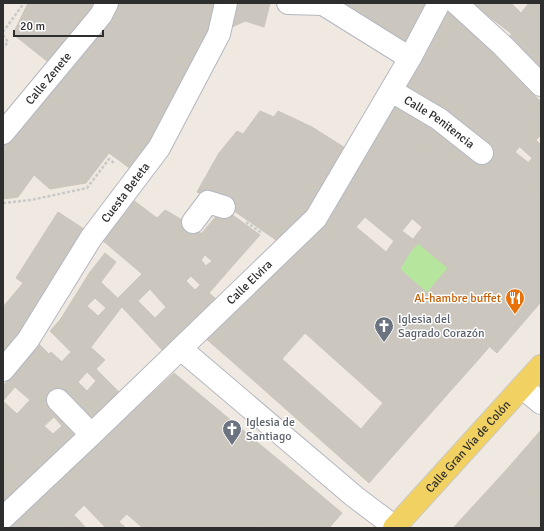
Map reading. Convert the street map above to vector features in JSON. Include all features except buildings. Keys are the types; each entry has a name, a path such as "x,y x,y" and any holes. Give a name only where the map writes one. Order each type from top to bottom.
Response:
{"main road":[{"name":"Calle Gran Vía de Colón","path":"395,528 541,366"}],"street":[{"name":"Calle Zenete","path":"3,133 101,15 107,3"},
{"name":"Cuesta Beteta","path":"3,370 28,340 91,238 159,148 218,34 226,3"},
{"path":"288,3 323,4 405,55"},
{"name":"Calle Elvira","path":"3,518 316,218 410,58 439,3"},
{"path":"456,3 503,46 541,85"},
{"name":"Calle Penitencia","path":"395,93 439,119 482,153"},
{"path":"193,222 208,202 224,207"},
{"path":"181,349 355,497 395,528"},
{"path":"522,387 541,403"},
{"path":"58,400 87,430"}],"path":[{"path":"3,48 8,42 3,34 24,3"},
{"path":"3,203 31,200 87,188 109,159 135,180"}],"green space":[{"path":"418,243 448,268 427,293 400,269 410,252"}],"place":[{"name":"Al-hambre buffet","path":"515,315"},
{"name":"Iglesia del Sagrado Corazón","path":"384,343"},
{"name":"Iglesia de Santiago","path":"232,446"}]}
